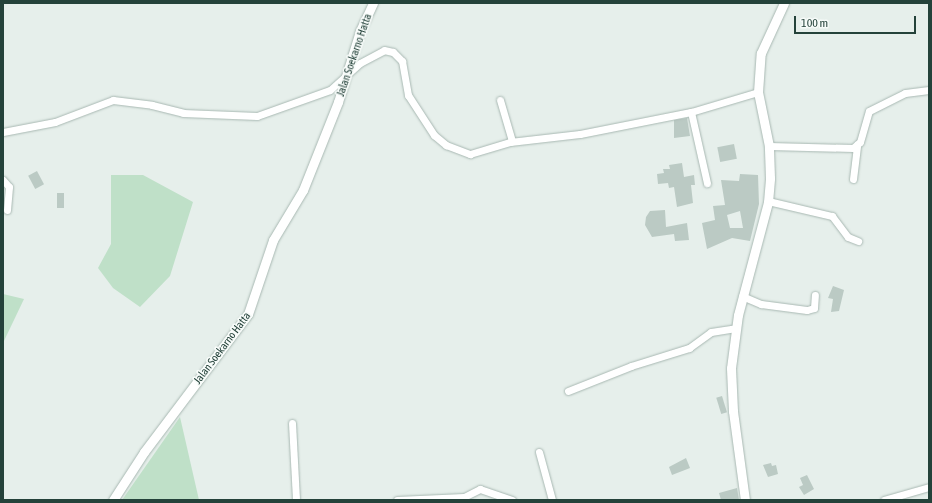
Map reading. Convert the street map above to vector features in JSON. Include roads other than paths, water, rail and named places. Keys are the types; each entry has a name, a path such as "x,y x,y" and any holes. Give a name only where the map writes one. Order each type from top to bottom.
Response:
{"street":[{"name":"Jalan Soekarno Hatta","path":"113,500 144,452 248,314 273,240 296,205 345,78 360,31 373,3"},
{"path":"745,500 731,382 736,328 742,296 768,201 769,146 758,92 761,53 784,3"},
{"path":"3,132 55,122 112,100 152,105 183,113 257,116 312,98 345,78 377,52 393,52 405,70 406,87 412,104 434,135 446,145 474,154 512,141 580,134 690,112 758,92"},
{"path":"853,179 857,144 869,111 905,93 929,90"},
{"path":"500,100 512,141"},
{"path":"690,112 707,183"},
{"path":"769,146 845,148 857,144"},
{"path":"3,180 9,187 7,210"},
{"path":"768,201 832,216 848,237 858,240"},
{"path":"742,296 761,304 806,310 814,308 815,295"},
{"path":"568,391 631,366 689,348 711,332 736,328"},
{"path":"292,423 296,500"},
{"path":"539,452 553,500 545,500"},
{"path":"884,500 929,487"},
{"path":"397,500 464,497 480,489 512,500"}]}
